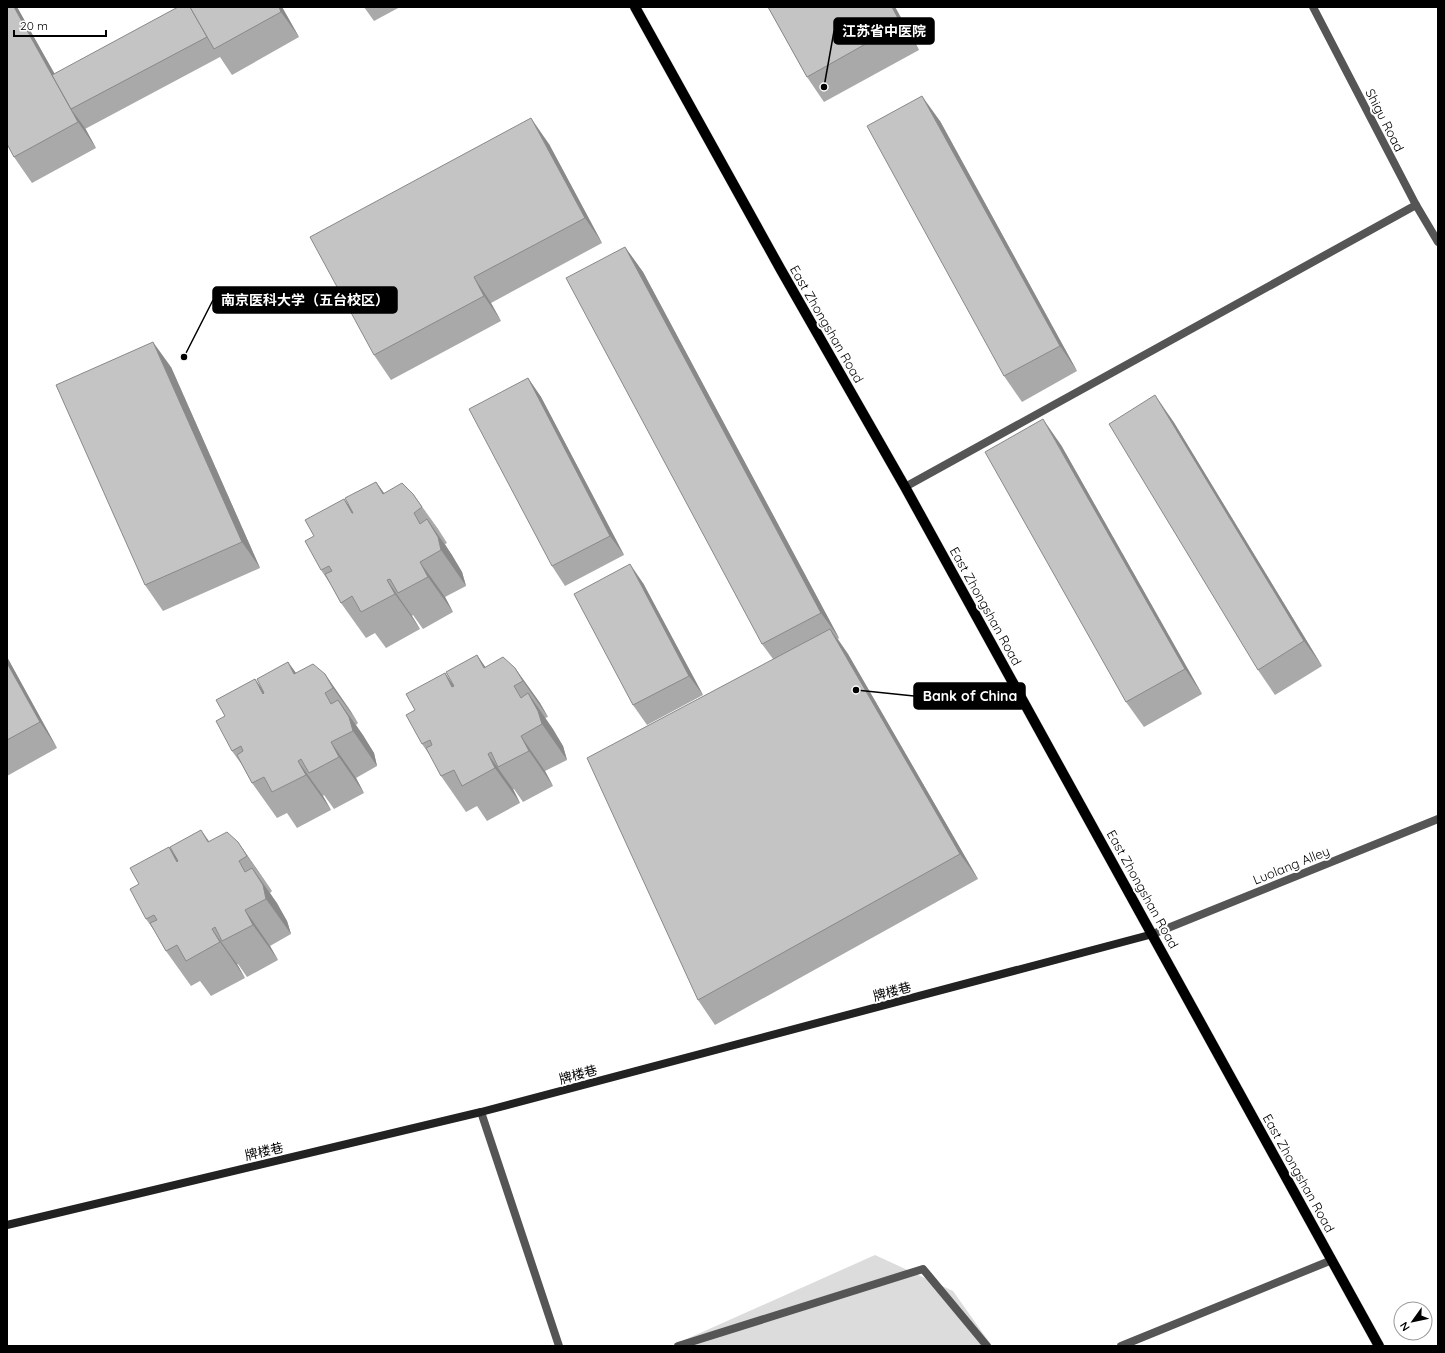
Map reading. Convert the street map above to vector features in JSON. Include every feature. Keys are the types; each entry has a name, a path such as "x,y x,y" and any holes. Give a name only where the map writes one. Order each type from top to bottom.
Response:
{"main road":[{"name":"East Zhongshan Road","path":"635,7 781,270 905,487 1379,1346"}],"street":[{"name":"Shigu Road","path":"1313,7 1416,205 1438,242"},
{"path":"905,487 1416,205"},
{"name":"Luolang Alley","path":"1153,934 1438,819"},
{"name":"牌楼巷","path":"7,1225 481,1112 1153,934"},
{"path":"481,1112 559,1346"},
{"path":"1121,1346 1332,1260"},
{"path":"678,1346 923,1269 987,1346"}],"shaded area":[{"path":"875,1255 953,1291 992,1346 671,1346"}],"building":[{"path":"7,7 14,7 78,122 14,157 7,144"},
{"path":"178,7 190,7 207,37 71,109 52,75"},
{"path":"190,7 279,7 281,12 214,49"},
{"path":"768,7 892,7 901,24 807,77"},
{"path":"922,96 1060,346 1004,376 867,126"},
{"path":"531,118 585,218 474,277 484,296 374,355 310,237"},
{"path":"625,247 821,613 762,644 566,278"},
{"path":"153,342 242,542 145,585 56,385"},
{"path":"528,378 610,536 552,566 469,409"},
{"path":"1155,395 1304,641 1258,670 1109,424"},
{"path":"1043,419 1185,669 1126,702 985,452"},
{"path":"376,482 383,494 402,483 413,494 422,507 414,513 420,524 427,519 438,537 441,550 420,562 428,577 398,593 390,579 387,580 395,594 361,612 352,596 341,603 325,574 332,571 329,566 321,570 305,541 314,536 305,520 344,499 353,513 345,498"},
{"path":"630,564 689,676 633,705 574,594"},
{"path":"830,629 960,854 698,1000 587,758"},
{"path":"477,655 484,668 503,657 515,668 523,681 514,686 521,698 528,693 538,711 542,724 521,736 529,751 498,767 491,752 488,754 495,768 462,786 454,770 441,776 426,748 432,745 430,740 422,744 406,715 415,710 406,694 445,673 452,687 454,686 446,672"},
{"path":"288,662 294,674 313,664 325,674 333,688 325,693 331,704 338,700 349,717 353,731 331,742 339,757 309,773 301,759 298,761 306,775 272,792 264,777 252,783 237,755 243,751 241,746 232,751 216,721 225,716 216,700 255,679 263,694 264,693 257,679"},
{"path":"7,663 40,722 7,740"},
{"path":"201,830 208,842 227,832 238,842 247,856 239,861 245,872 252,868 263,885 266,899 245,910 253,925 222,941 215,927 212,929 220,942 186,961 177,945 166,951 150,923 157,920 154,915 146,919 130,889 139,884 130,868 169,847 177,862 178,861 170,847"}],"place":[{"name":"江苏省中医院","path":"824,87"},
{"name":"南京医科大学（五台校区）","path":"184,357"},
{"name":"Bank of China","path":"856,690"}]}
